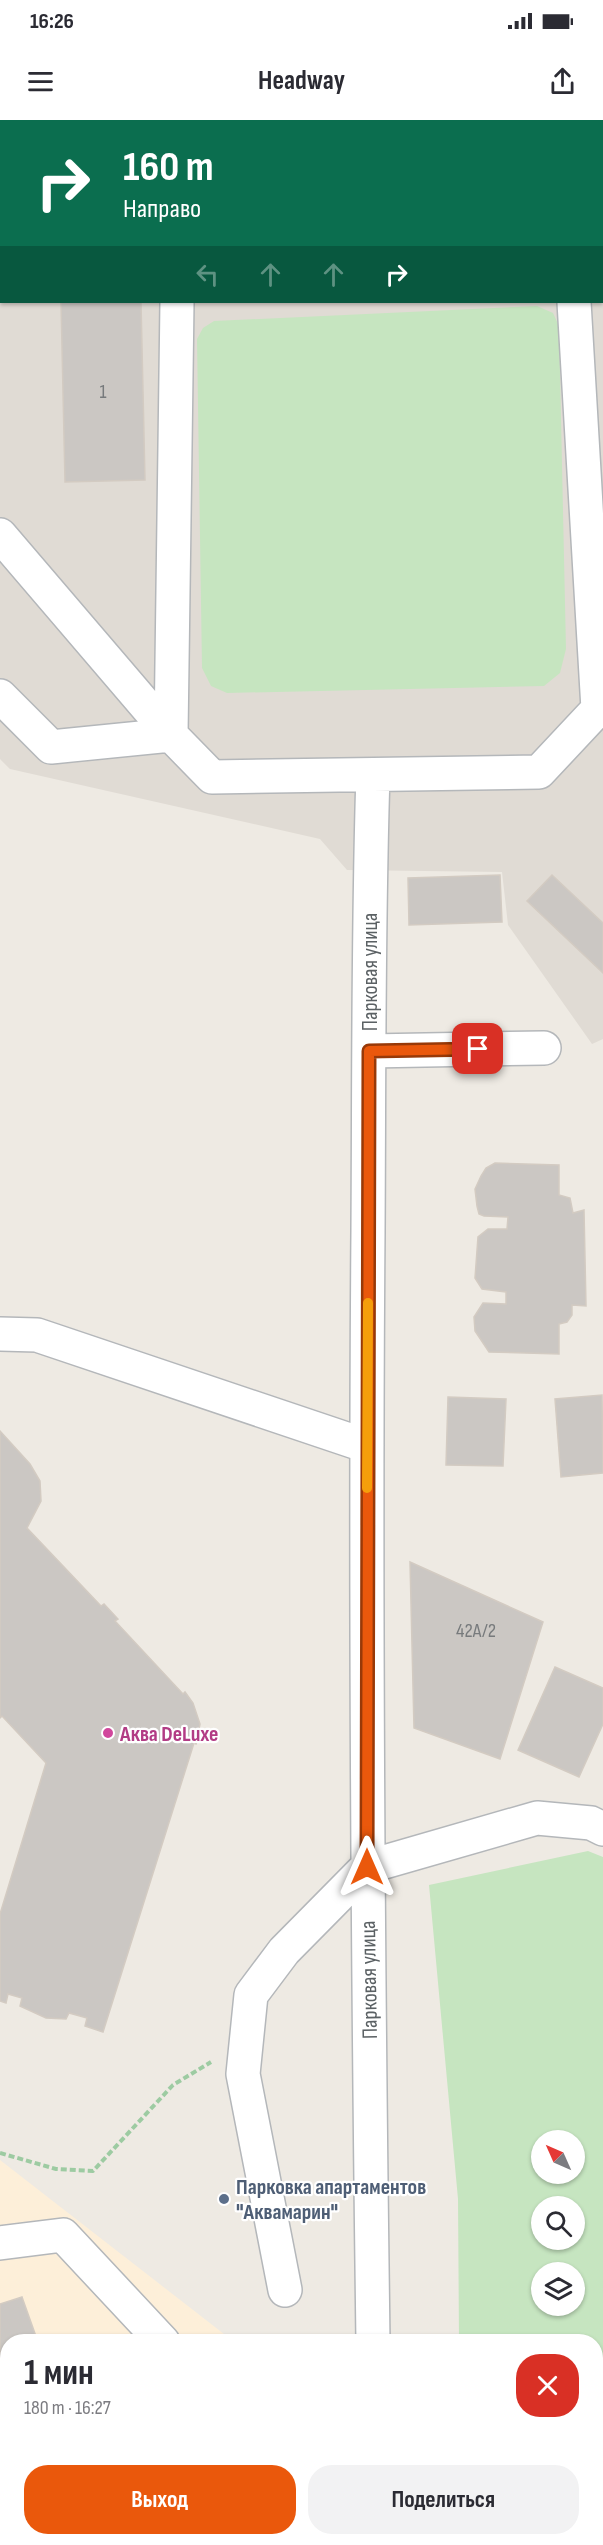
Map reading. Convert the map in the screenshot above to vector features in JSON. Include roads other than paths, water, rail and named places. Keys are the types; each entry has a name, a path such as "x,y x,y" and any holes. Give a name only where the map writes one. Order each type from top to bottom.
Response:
{"street":[{"path":"171,735 177,303"},
{"path":"0,535 16,571 212,777 539,772 601,711 596,559 574,303"},
{"path":"0,696 51,747 171,735"},
{"name":"Парковая улица","path":"373,775 369,899 367,1446 367,1867 373,2334"},
{"path":"369,1051 544,1048"},
{"path":"0,1334 37,1335 367,1446"},
{"path":"285,2289 243,2074 244,2046 251,1995 284,1951 367,1867 537,1818 597,1826"},
{"path":"0,2243 63,2235 156,2334"}],"place":[{"name":"Аква DeLuxe","path":"108,1733"},
{"name":"Парковка апартаментов \"Аквамарин\"","path":"224,2199"}]}
